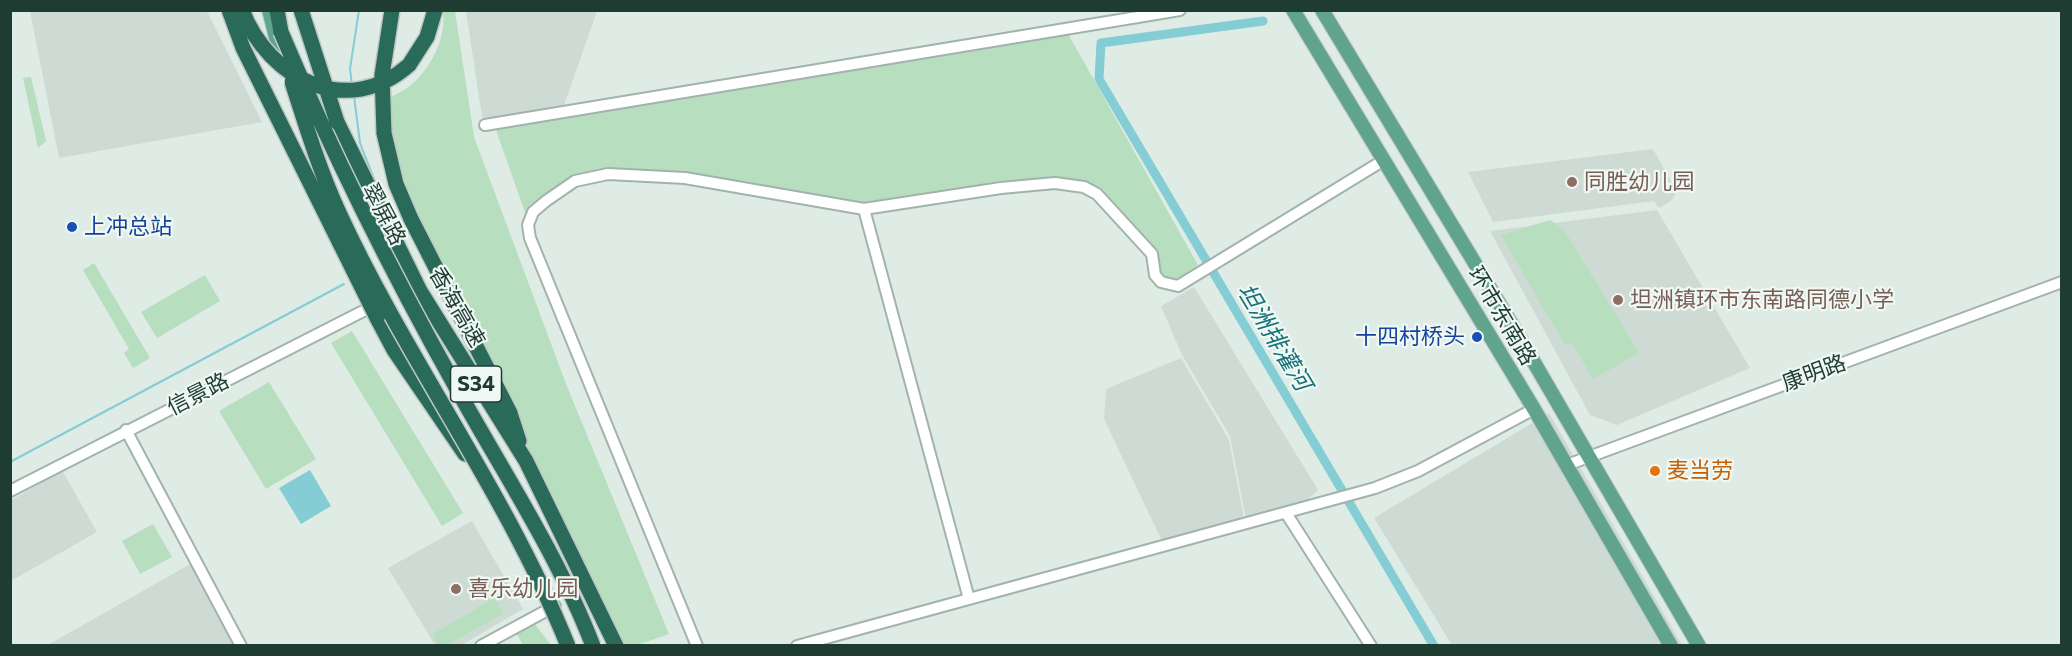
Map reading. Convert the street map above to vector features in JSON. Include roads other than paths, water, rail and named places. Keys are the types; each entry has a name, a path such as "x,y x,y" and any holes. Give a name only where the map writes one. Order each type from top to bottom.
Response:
{"highway":[{"path":"229,10 243,48 394,350 490,490"},
{"path":"242,10 259,42 275,61 315,87 339,92 373,87 394,78 419,53 427,38 435,10"},
{"name":"香海高速","path":"277,10 281,32 352,193 416,316 553,561 595,645"},
{"name":"香海高速","path":"301,10 337,122 420,291 526,461 616,645"},
{"path":"392,10 382,75 381,102 387,154 396,184 510,413 526,461"},
{"path":"281,32 290,75 308,132 339,214 388,309 465,440 536,572 568,645"}],"main road":[{"name":"翠屏路","path":"269,10 293,98 319,167 388,299 484,468 575,645"},
{"name":"翠屏路","path":"283,10 309,100 330,156 400,290 495,447 570,586 595,645"},
{"name":"环市东南路","path":"1293,10 1534,408 1671,645"},
{"name":"环市东南路","path":"1322,10 1496,298 1699,645"}],"street":[{"path":"485,125 1180,10"},
{"path":"698,645 530,238 528,225 533,212 575,181 608,174 685,178 864,209 1000,188 1055,183 1084,187 1109,204 1152,254 1155,275 1161,282 1178,286 1384,160"},
{"path":"864,209 969,599"},
{"name":"康明路","path":"1567,465 2061,282"},
{"name":"信景路","path":"10,491 126,430 388,299"},
{"path":"797,645 1286,513 1318,501 1375,488 1418,471 1534,408"},
{"path":"126,430 241,645"},
{"path":"1286,513 1371,645"},
{"path":"486,643 555,606"}],"water":[{"path":"310,470 331,506 301,524 279,488"}],"waterway":[{"path":"352,85 350,69 359,10"},
{"name":"坦洲排灌河","path":"1263,21 1101,43 1099,79 1434,646"},
{"path":"354,96 360,143 378,189"},
{"path":"10,462 344,284"}],"place":[{"name":"同胜幼儿园","path":"1572,182"},
{"name":"上冲总站","path":"72,227"},
{"name":"坦洲镇环市东南路同德小学","path":"1618,300"},
{"name":"十四村桥头","path":"1477,337"},
{"name":"麦当劳","path":"1655,471"},
{"name":"喜乐幼儿园","path":"456,589"}]}
